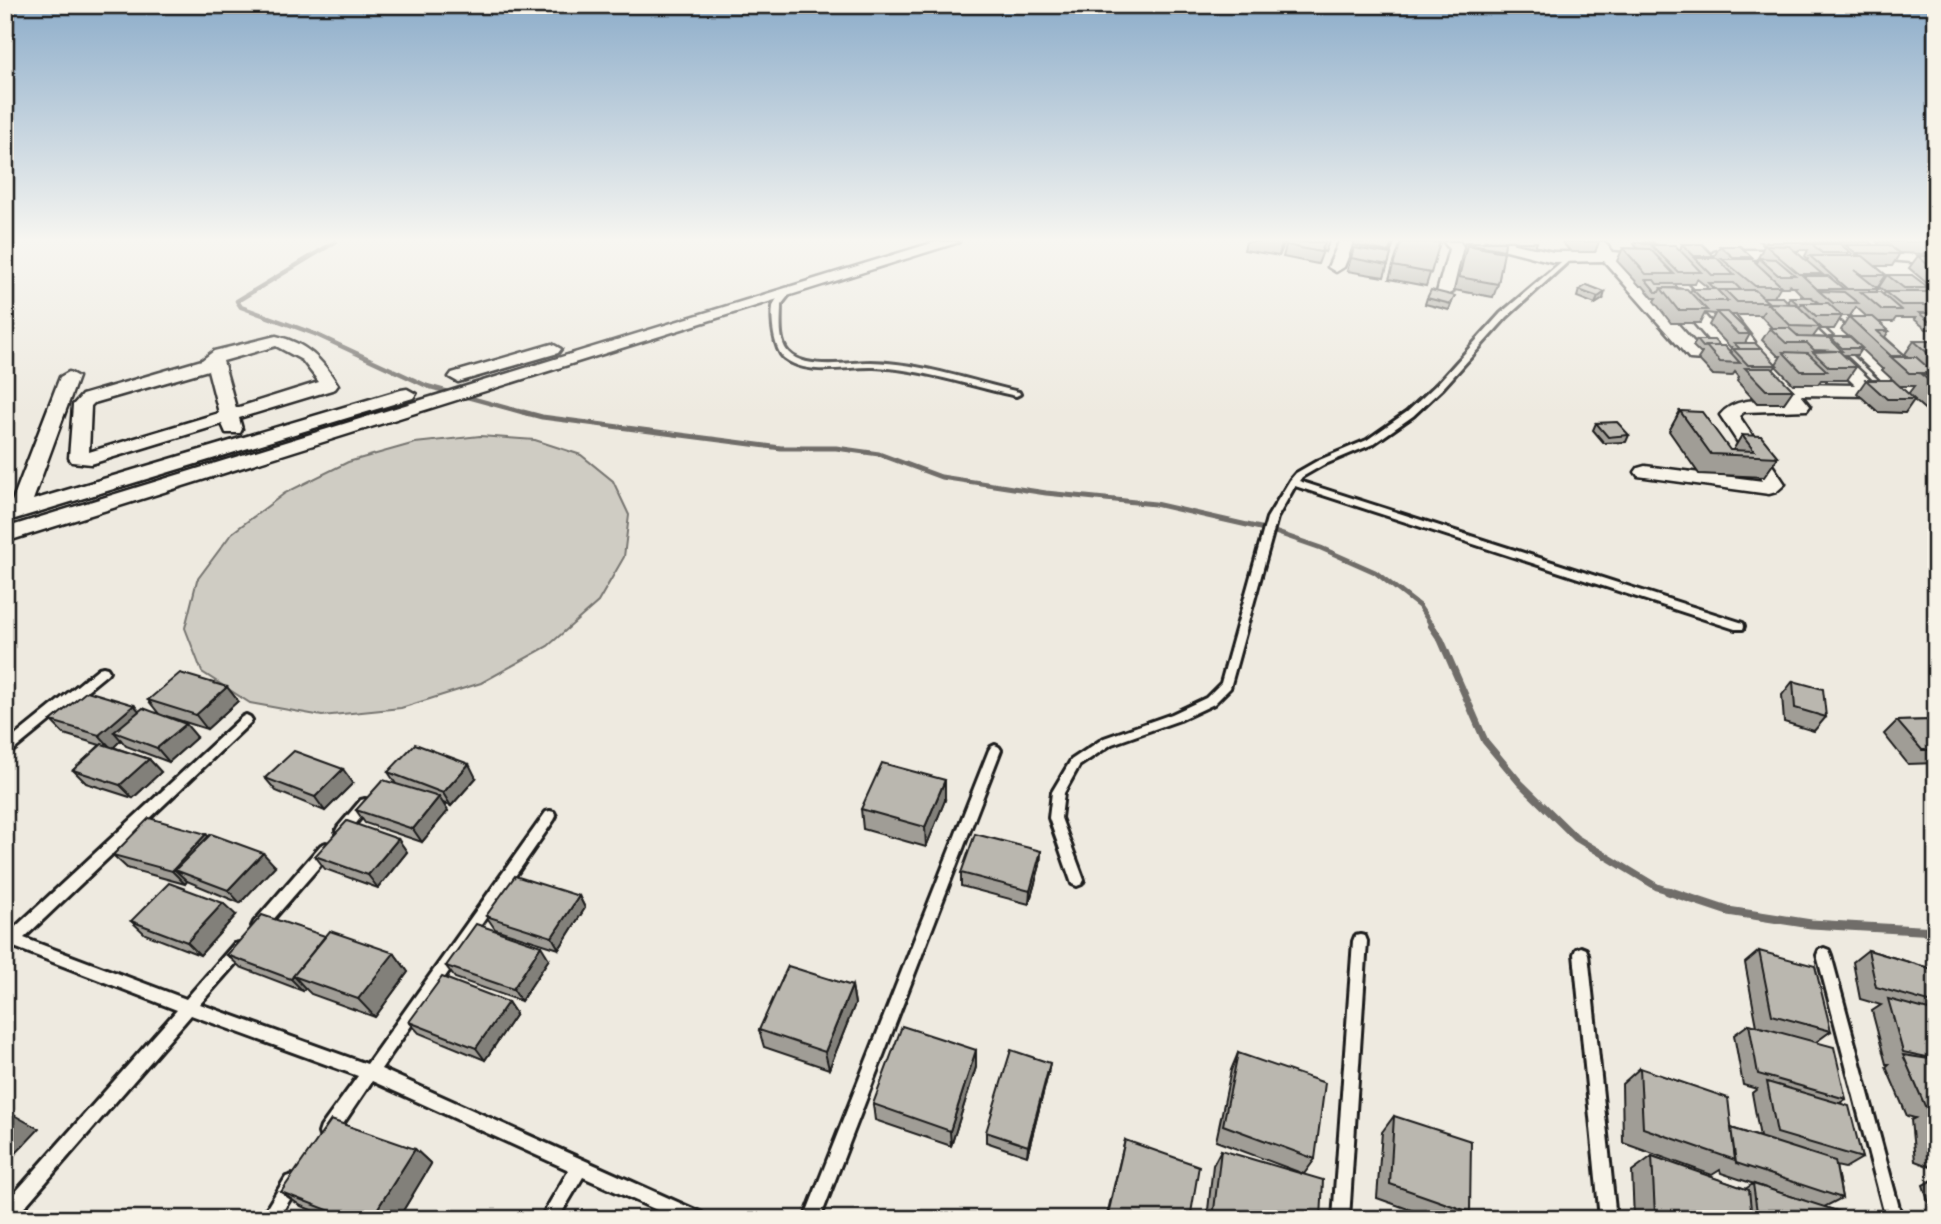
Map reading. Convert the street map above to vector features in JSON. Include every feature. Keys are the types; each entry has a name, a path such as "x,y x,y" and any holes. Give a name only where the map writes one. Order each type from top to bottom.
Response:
{"street":[{"path":"12,513 425,405 484,387 562,354 733,299"},
{"path":"458,377 562,354 759,299"},
{"path":"1646,299 1696,355 1732,357 1754,354"},
{"path":"1682,299 1732,357"},
{"path":"1645,472 1769,488 1775,484 1729,415 1740,407 1801,406 1768,365 1754,354 1713,299"},
{"path":"1838,302 1778,302 1871,391"},
{"path":"1808,302 1904,391"},
{"path":"276,341 285,343 315,360 329,384 91,458 79,458 82,405 88,399 214,361 220,355 276,341"},
{"path":"214,361 241,455"},
{"path":"1916,372 1936,390"},
{"path":"12,513 32,471 69,376"},
{"path":"1787,389 1936,390"},
{"path":"5,535 241,455 407,394"}],"lane":[{"path":"782,299 777,305 780,345 785,355 797,362 818,365 878,365 1016,394"},
{"path":"1077,880 1055,818 1058,792 1075,763 1108,741 1176,717 1210,701 1226,685 1272,518 1293,482 1299,475 1320,463 1370,442 1410,414 1522,299"},
{"path":"1293,482 1739,626"},
{"path":"5,751 103,671"},
{"path":"246,720 8,940 369,1072 696,1219"},
{"path":"812,1219 995,750"},
{"path":"5,1217 372,796"},
{"path":"314,1151 550,816"},
{"path":"1341,1219 1360,941"},
{"path":"1581,954 1608,1219"},
{"path":"1824,955 1894,1219"},
{"path":"548,1219 580,1167"},
{"path":"268,1219 299,1174"}],"shaded area":[{"path":"480,436 535,440 581,455 613,481 629,515 624,557 598,602 548,646 481,683 401,708 322,716 250,703 202,672 185,628 197,580 232,533 285,493 348,462 415,443"}],"building":[{"path":"1431,299 1453,299 1451,304"},
{"path":"1670,299 1697,299 1707,310 1678,310"},
{"path":"1702,299 1728,301 1704,301"},
{"path":"1734,299 1765,299 1768,302 1737,302"},
{"path":"1765,299 1785,299 1790,304 1767,304"},
{"path":"1792,299 1814,299 1819,303 1802,303 1800,306"},
{"path":"1828,299 1853,299 1858,303 1833,303"},
{"path":"1869,299 1888,299 1901,310 1882,310"},
{"path":"1894,299 1936,299 1936,305 1901,305"},
{"path":"1768,303 1796,304 1820,327 1791,326"},
{"path":"1802,303 1828,303 1842,316 1816,316"},
{"path":"1716,312 1728,312 1750,334 1738,334"},
{"path":"1919,313 1936,313 1936,323 1931,323"},
{"path":"1849,317 1873,317 1889,331 1877,331 1906,356 1891,356"},
{"path":"1770,328 1789,328 1799,337 1829,338 1856,367 1829,367 1813,352 1837,351 1814,350 1807,343 1786,343"},
{"path":"1830,337 1850,337 1862,348 1842,348"},
{"path":"1697,340 1714,340 1720,346 1703,347"},
{"path":"1914,341 1936,341 1936,355 1930,355"},
{"path":"1734,343 1755,343 1761,349 1740,349"},
{"path":"1706,346 1725,346 1740,363 1720,362"},
{"path":"1733,349 1762,349 1777,365 1748,365"},
{"path":"1783,352 1808,353 1827,371 1801,371"},
{"path":"1891,357 1916,357 1934,373 1909,373"},
{"path":"1745,368 1772,368 1793,390 1766,390"},
{"path":"1922,375 1936,375 1936,386"},
{"path":"1866,380 1893,380 1914,399 1887,399"},
{"path":"1680,411 1702,412 1730,450 1754,451 1742,435 1761,436 1778,457 1711,454"},
{"path":"1617,422 1629,435 1608,437 1596,423"},
{"path":"180,673 227,687 196,715 148,700"},
{"path":"1793,681 1823,689 1826,717 1795,708"},
{"path":"87,691 134,705 99,735 51,721"},
{"path":"143,708 186,724 157,748 114,732"},
{"path":"1936,720 1936,750 1922,750 1897,721"},
{"path":"102,744 149,759 120,785 73,770"},
{"path":"415,744 469,764 443,793 388,772"},
{"path":"294,751 343,769 315,797 265,778"},
{"path":"882,763 945,780 925,827 861,809"},
{"path":"383,780 439,797 413,829 356,810"},
{"path":"149,818 206,834 172,871 113,855"},
{"path":"347,821 398,839 368,875 315,856"},
{"path":"211,834 263,853 228,890 175,870"},
{"path":"975,834 1041,851 1030,891 961,873"},
{"path":"515,876 579,896 552,937 486,916"},
{"path":"169,883 223,903 187,942 131,921"},
{"path":"262,915 325,936 291,979 227,955"},
{"path":"476,924 541,946 513,989 446,966"},
{"path":"330,931 394,953 358,999 293,976"},
{"path":"1868,950 1936,970 1936,1004 1876,987"},
{"path":"1759,951 1815,966 1831,1031 1772,1015"},
{"path":"788,966 852,986 825,1052 759,1030"},
{"path":"442,977 508,1002 476,1048 409,1022"},
{"path":"1888,999 1936,1012 1936,1059 1903,1052"},
{"path":"1749,1024 1834,1047 1846,1099 1758,1074"},
{"path":"902,1026 976,1050 950,1131 873,1104"},
{"path":"1011,1050 1050,1063 1028,1146 986,1132"},
{"path":"1238,1053 1325,1083 1315,1159 1223,1125"},
{"path":"1903,1055 1936,1060 1936,1108 1925,1106"},
{"path":"1640,1068 1728,1098 1735,1160 1643,1128"},
{"path":"1767,1082 1849,1106 1862,1158 1777,1133"},
{"path":"1929,1109 1936,1112 1936,1151 1934,1151"},
{"path":"5,1110 12,1114 5,1120"},
{"path":"1394,1116 1471,1141 1470,1212 1390,1184"},
{"path":"331,1120 415,1149 371,1219 351,1219 281,1192"},
{"path":"1731,1128 1835,1161 1842,1198 1736,1163"},
{"path":"1125,1140 1199,1166 1190,1219 1107,1219"},
{"path":"1221,1150 1323,1180 1321,1219 1213,1219"},
{"path":"1652,1156 1749,1190 1752,1219 1666,1219 1655,1215"},
{"path":"1753,1184 1862,1219 1758,1219"}],"waterway":[{"path":"240,299 237,301 241,307 315,334 427,386 529,414"},
{"path":"523,412 542,417 781,448 836,448 879,454 941,477 1046,493 1155,504 1269,530 1321,548 1375,572 1419,606 1432,626"},
{"path":"1431,625 1441,640 1485,741 1520,783 1576,838 1657,887 1673,892"},
{"path":"1668,891 1728,911 1811,924 1936,931"}]}
